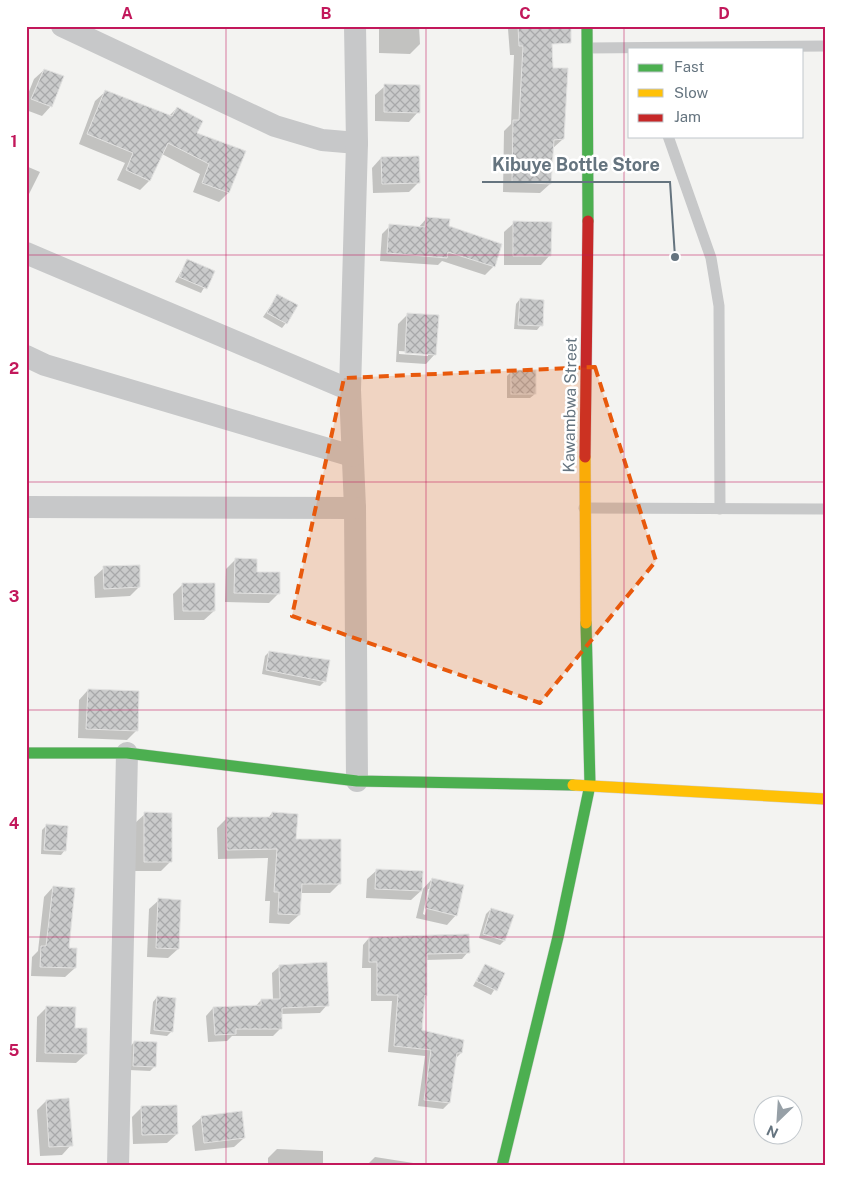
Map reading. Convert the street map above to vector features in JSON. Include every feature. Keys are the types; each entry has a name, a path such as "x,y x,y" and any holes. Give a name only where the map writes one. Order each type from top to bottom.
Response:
{"street":[{"path":"62,26 275,126 322,140 357,143"},
{"path":"355,26 357,143 350,390 355,508 357,781"},
{"name":"Kawambwa Street","path":"502,1166 558,937 590,785 584,508 588,291 587,26"},
{"path":"26,253 350,390"},
{"path":"26,356 46,365 352,456"},
{"path":"26,507 355,508"},
{"path":"26,753 127,753 357,781 590,785 825,798"},
{"path":"118,1166 127,753"}],"lane":[{"path":"588,48 825,46"},
{"path":"669,138 711,258 720,306 720,509"},
{"path":"584,508 825,509"}],"highlighted area":[{"path":"595,367 656,561 540,703 292,616 344,378"}],"building":[{"path":"518,26 571,26 571,43 552,44 553,68 568,68 564,139 554,140 551,184 512,182 513,120 519,120 523,46 519,46"},
{"path":"44,69 64,76 52,107 31,99"},
{"path":"384,84 420,85 420,113 384,112"},
{"path":"105,90 172,116 177,107 203,121 197,133 246,151 229,193 202,183 209,164 168,143 150,181 126,170 133,153 87,134"},
{"path":"419,156 420,183 382,184 381,157"},
{"path":"426,217 450,219 449,226 502,244 495,267 448,252 447,258 387,253 389,224 425,227"},
{"path":"513,221 552,222 551,256 513,256"},
{"path":"187,259 215,271 207,289 179,277"},
{"path":"277,294 298,305 287,324 267,313"},
{"path":"520,298 544,300 543,326 518,325"},
{"path":"407,313 439,315 436,355 405,353"},
{"path":"511,370 536,370 536,394 511,394"},
{"path":"235,558 257,559 257,572 280,572 280,594 234,593"},
{"path":"140,565 140,587 104,589 103,566"},
{"path":"182,583 215,583 215,611 183,611"},
{"path":"269,651 330,660 326,682 266,670"},
{"path":"88,689 139,691 138,731 86,729"},
{"path":"144,812 172,813 172,862 144,862"},
{"path":"272,812 298,814 296,839 341,839 341,884 302,884 300,915 278,914 279,892 274,892 277,849 227,850 226,817 272,817"},
{"path":"46,824 68,826 66,851 44,850"},
{"path":"376,869 423,871 422,891 375,889"},
{"path":"432,878 464,885 457,916 425,908"},
{"path":"53,886 75,888 69,948 77,948 76,968 40,967 41,946 46,946"},
{"path":"158,898 181,900 179,949 156,948"},
{"path":"491,908 514,915 505,941 483,934"},
{"path":"469,934 470,953 427,954 427,996 425,995 422,1030 464,1040 462,1053 457,1053 450,1103 424,1100 431,1050 394,1046 398,995 377,995 377,962 369,962 369,937"},
{"path":"327,962 329,1006 282,1008 282,1029 236,1029 236,1034 215,1035 213,1007 261,1005 261,999 280,999 279,965"},
{"path":"485,964 505,973 497,991 476,981"},
{"path":"157,996 176,998 173,1032 154,1030"},
{"path":"46,1006 76,1007 75,1028 87,1028 87,1054 45,1053"},
{"path":"134,1041 157,1042 156,1067 133,1066"},
{"path":"69,1098 73,1146 49,1147 46,1100"},
{"path":"177,1105 178,1134 142,1135 141,1106"},
{"path":"242,1111 245,1138 204,1143 201,1116"}],"traffic: fast":[{"path":"587,26 588,221"},
{"path":"502,1166 558,937 590,785 586,623"},
{"path":"26,753 127,753 357,781 573,785"}],"traffic: slow":[{"path":"585,457 586,623"},
{"path":"573,785 825,799"}],"traffic: jam":[{"path":"585,457 588,221"}],"place":[{"name":"Kibuye Bottle Store","path":"675,257"}]}
